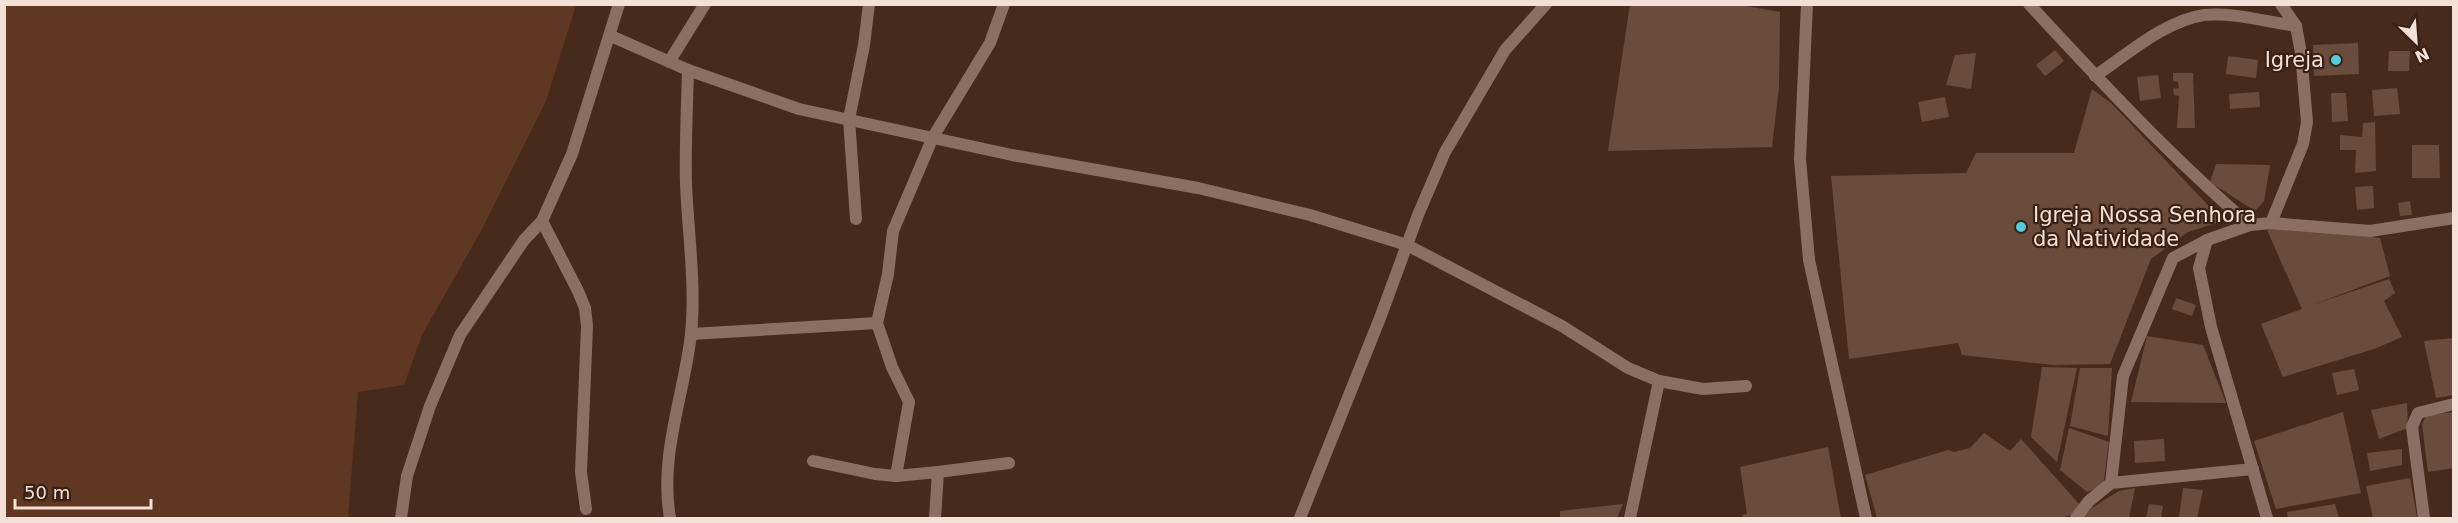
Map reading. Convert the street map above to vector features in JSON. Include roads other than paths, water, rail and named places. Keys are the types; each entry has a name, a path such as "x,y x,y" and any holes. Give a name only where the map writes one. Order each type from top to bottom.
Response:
{"street":[{"path":"401,519 407,476 430,406 460,335 524,240 542,220 572,154 619,4"},
{"path":"669,62 705,4"},
{"path":"856,219 849,119 864,45 868,4"},
{"path":"896,476 909,402 892,367 877,322 888,274 893,231 933,137 990,43 1004,4"},
{"path":"1300,519 1445,152 1505,50 1546,4"},
{"path":"1807,4 1800,159 1809,260 1866,519"},
{"path":"2029,4 2095,76 2199,181 2250,225"},
{"path":"2271,223 2303,144 2307,122 2301,53 2296,26 2281,4"},
{"path":"2095,76 2185,19 2205,15 2231,16 2296,26"},
{"path":"610,36 688,70 800,109 1012,155 1198,188 1310,215 1407,245 1562,326 1628,368 1659,381 1703,389 1746,386"},
{"path":"670,519 665,485 678,394 691,334 692,283 686,182 688,70"},
{"path":"2111,483 2123,376 2173,258 2207,240 2250,225 2271,223 2370,231 2454,218"},
{"path":"542,220 585,308 587,326 580,472 586,509"},
{"path":"2207,240 2199,268 2211,327 2267,519"},
{"path":"691,334 877,322"},
{"path":"1630,519 1659,381"},
{"path":"2424,519 2412,427 2418,413 2454,404"},
{"path":"813,461 896,476 1009,463"},
{"path":"2076,519 2090,501 2111,483 2253,469"},
{"path":"935,519 939,472"}],"place":[{"name":"Igreja","path":"2336,60"},
{"name":"Igreja Nossa Senhora da Natividade","path":"2021,227"}]}
